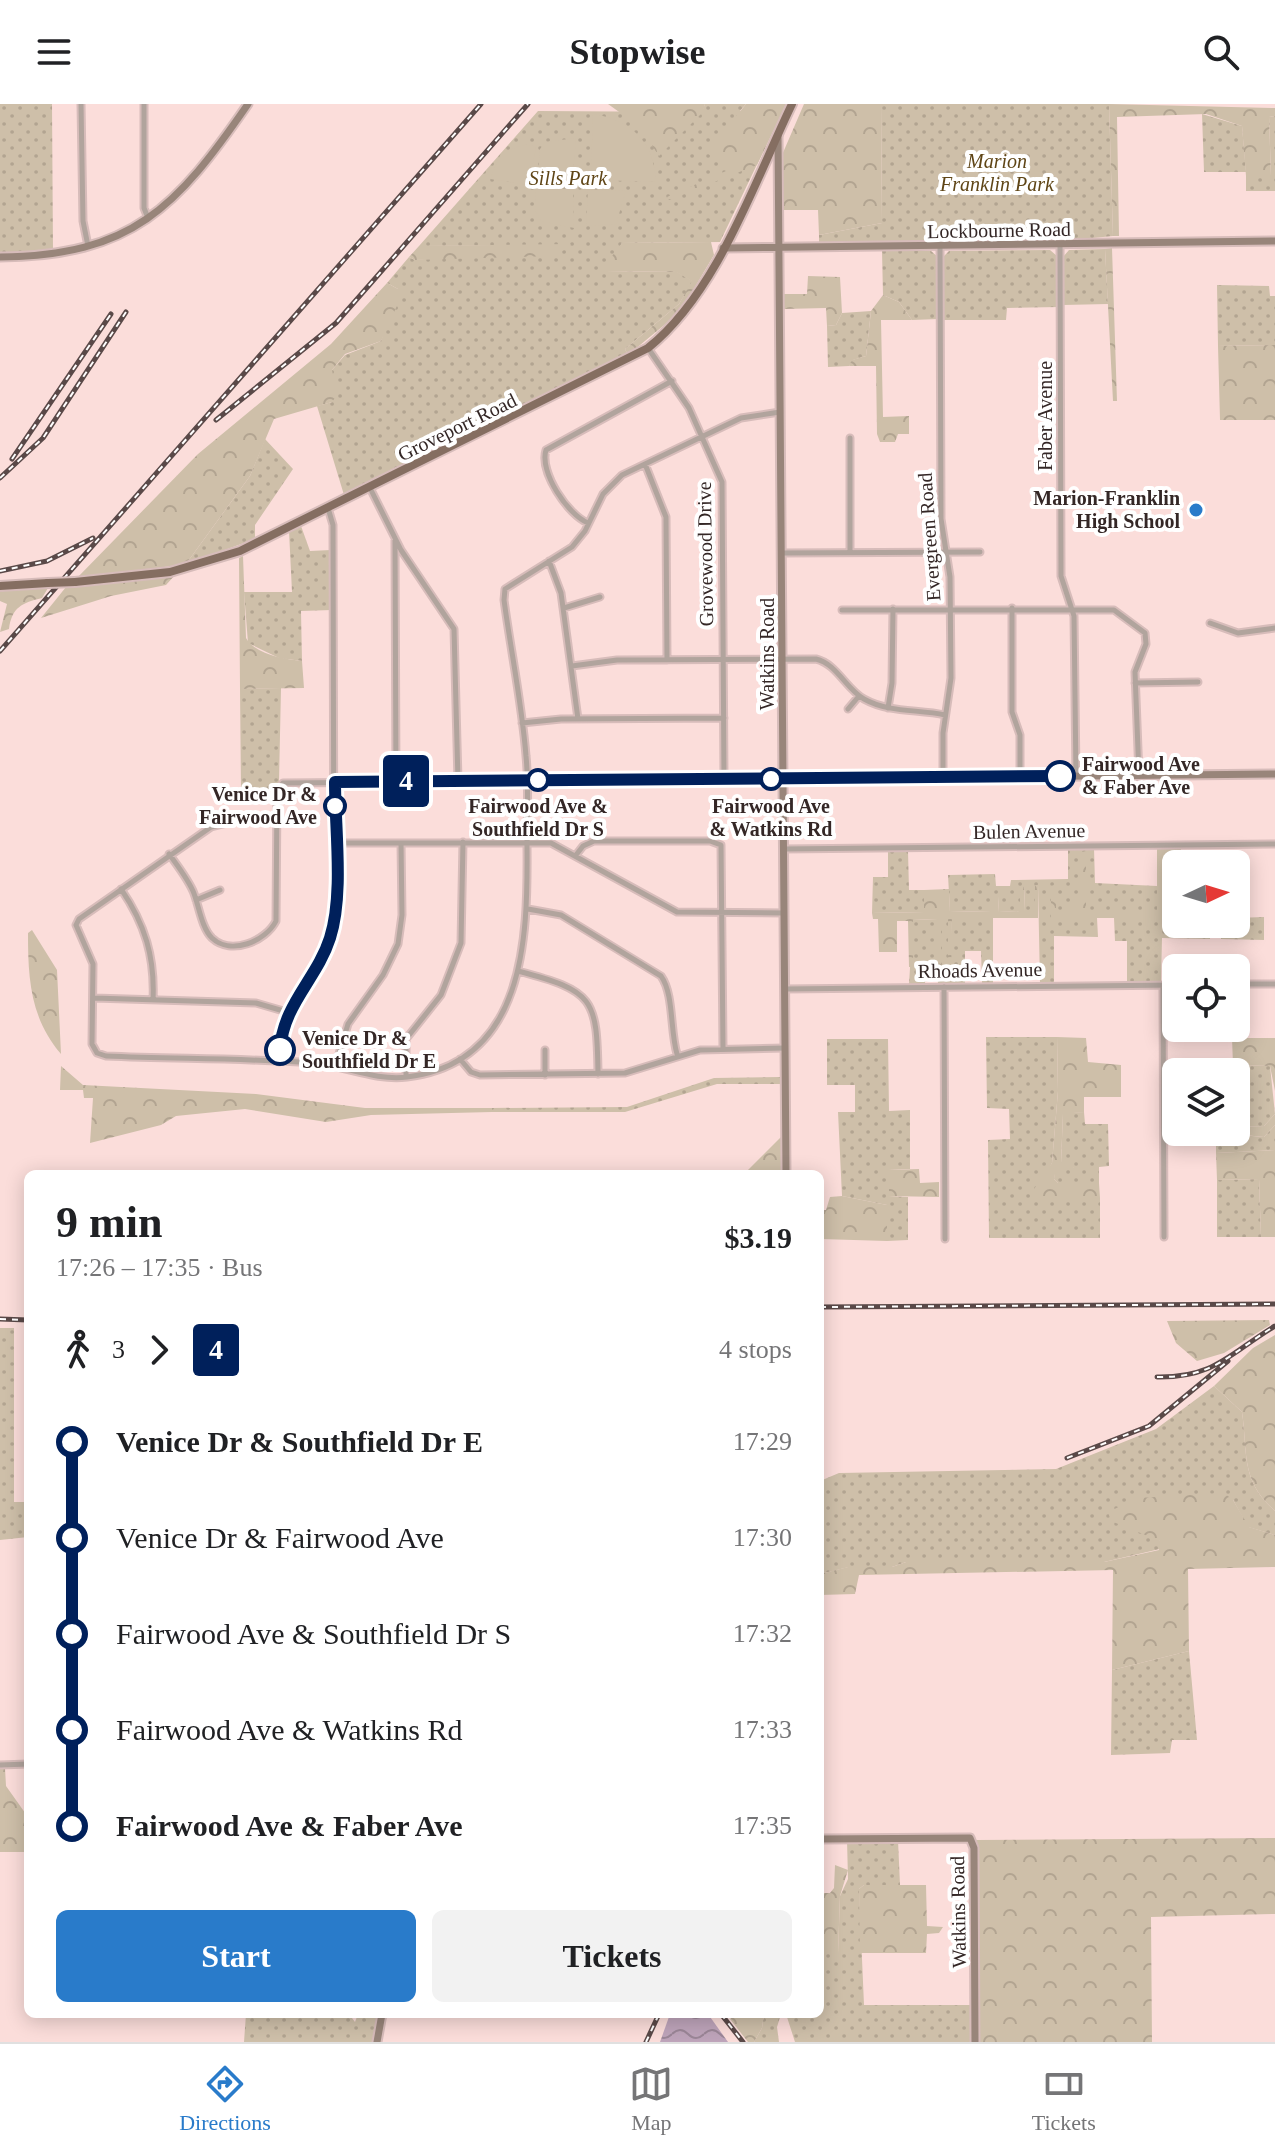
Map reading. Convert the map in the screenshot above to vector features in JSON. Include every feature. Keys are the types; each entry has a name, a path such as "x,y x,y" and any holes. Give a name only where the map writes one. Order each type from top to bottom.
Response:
{"main road":[{"name":"Groveport Road","path":"0,586 141,578 199,565 249,547 648,348 686,312 723,248 792,104"}],"street":[{"path":"81,104 83,221 89,247"},
{"path":"144,104 144,203 149,218"},
{"path":"0,257 42,256 89,247 149,218 193,181 248,104"},
{"name":"Watkins Road","path":"778,134 786,1170"},
{"name":"Lockbourne Road","path":"723,248 1275,241"},
{"name":"Faber Avenue","path":"1060,245 1061,576 1074,626 1076,776"},
{"name":"Evergreen Road","path":"940,247 941,519 950,609 951,678 945,715 943,777"},
{"name":"Grovewood Drive","path":"648,348 672,381 702,436 722,482 724,779"},
{"path":"588,523 566,506 544,462 546,450 672,381"},
{"path":"277,820 218,824 169,854 76,925 93,964 92,1044 97,1053 279,1062 335,1067 380,1077 406,1077 429,1072 460,1059 498,1021 518,971 528,909 527,780 505,589 572,547 610,485 645,464 741,418 781,412"},
{"path":"850,438 850,551"},
{"path":"645,464 666,517 667,660"},
{"path":"370,488 395,539 454,629 458,781"},
{"path":"279,1062 287,1012 324,954 332,932 335,843 333,525 328,508"},
{"path":"395,539 396,781"},
{"path":"782,553 980,552"},
{"path":"549,561 560,586 578,719"},
{"path":"564,608 600,597"},
{"path":"1012,608 1012,712 1020,735 1020,777"},
{"path":"842,610 1110,608 1145,633 1146,644 1136,662 1135,683 1139,776"},
{"path":"888,708 892,683 893,609"},
{"path":"1210,623 1238,633 1275,628"},
{"path":"572,666 607,660 783,659 825,662 859,696 888,708 945,715"},
{"path":"1135,683 1198,682"},
{"path":"848,709 859,696"},
{"path":"522,723 578,719 724,718"},
{"path":"169,854 196,900 211,937 222,943 239,944 262,938 276,921 277,792 280,785 396,781 1275,774"},
{"path":"576,855 583,846 594,841 719,843 723,854 723,1048"},
{"path":"406,1077 406,1039 441,995 461,943 463,842"},
{"path":"335,843 556,844 667,908 689,913 784,913"},
{"path":"335,1067 348,1024 383,975 398,944 402,915 401,843"},
{"name":"Bulen Avenue","path":"784,849 1275,844"},
{"path":"121,889 148,939 153,964 153,1000"},
{"path":"196,900 220,890"},
{"path":"528,909 561,915 661,976 668,989 669,1022 677,1054"},
{"path":"518,971 577,992 592,1006 597,1023 598,1074"},
{"path":"1250,984 1275,984"},
{"name":"Rhoads Avenue","path":"785,989 1162,985"},
{"path":"944,987 945,1239"},
{"path":"94,998 256,1003 287,1012"},
{"path":"1163,1042 1164,1237"},
{"path":"460,1059 471,1072 480,1075 598,1074 637,1070 677,1054 723,1048 785,1048"},
{"path":"545,1050 545,1075"},
{"path":"0,1765 24,1764"},
{"name":"Watkins Road","path":"824,1839 970,1838 974,1848 975,2042"},
{"path":"377,2042 381,2018"}],"green space":[{"path":"0,104 52,104 53,252 0,255"},
{"path":"608,104 705,104 703,112 659,156 640,127"},
{"name":"Sills Park","path":"705,104 746,104 740,111 782,112 720,242 622,243 607,271 677,272 693,281 679,304 625,349 628,355 344,495 317,406 332,402 332,370 345,355 381,341 398,289 387,283 409,257 415,260 569,245 419,246 538,111 702,112"},
{"path":"746,104 786,104 757,165 669,200 667,197 726,171 728,167 707,153"},
{"path":"804,104 881,104 882,223 819,235 818,210 782,210 782,155"},
{"name":"Marion Franklin Park","path":"881,104 1109,104 1113,236 1063,241 819,243 819,235 882,223"},
{"path":"1109,104 1275,108 1275,116 1269,117 1271,176 1246,176 1242,126 1206,114 1117,117 1119,236 1113,236"},
{"path":"593,114 619,122 638,135 651,155 656,182 597,180 591,173"},
{"path":"1202,114 1242,126 1246,172 1204,172"},
{"path":"1275,116 1275,191 1246,191 1246,176 1271,175 1269,117"},
{"path":"576,138 573,176 538,176 540,149 545,142"},
{"path":"526,144 536,147 529,185 490,179 501,153"},
{"path":"535,188 573,189 574,228 541,221 536,212"},
{"path":"588,190 626,191 616,224 586,226"},
{"path":"711,242 714,255 680,312 628,355 625,349 679,304 692,281 676,272 606,271 606,264 622,243"},
{"path":"571,244 556,256 415,260 409,257 419,246"},
{"path":"1112,248 1117,401 1113,401 1105,249"},
{"path":"1105,249 1108,304 1063,305 1063,257 1069,250"},
{"path":"1050,250 1057,256 1059,307 1007,308 1006,320 943,320 943,257 949,251"},
{"path":"882,251 931,251 938,257 939,319 912,320 899,302 883,295"},
{"path":"808,276 840,277 842,313 836,325 827,326 826,308 784,309 784,294 807,294"},
{"path":"387,283 398,289 400,299 381,341 345,354 332,370 337,395 332,402 274,419 250,476 186,564 76,579 198,454 331,344"},
{"path":"1217,285 1269,286 1270,296 1275,296 1275,345 1218,346"},
{"path":"883,295 899,302 912,320 881,320 883,417 909,416 909,434 898,434 895,442 880,442 877,434 876,366 849,366 852,360 866,356 871,311"},
{"path":"871,311 866,356 853,360 849,366 828,367 827,326 836,325 842,313"},
{"path":"1275,345 1275,420 1220,420 1218,346"},
{"path":"265,439 293,469 255,525 255,539 186,564 250,476"},
{"path":"301,526 310,551 331,550 332,610 301,611 302,661 279,658 248,643 244,592 292,592 289,531"},
{"path":"243,556 246,638 263,652 302,661 304,688 240,689 239,558"},
{"path":"175,575 166,585 111,596 41,618 66,587"},
{"path":"48,588 42,598 19,607 9,629 0,632 7,604 0,601 0,590"},
{"path":"281,688 279,782 273,790 241,790 240,689"},
{"path":"1068,848 1094,848 1095,883 1157,886 1158,912 1086,912 1086,852 1082,904 1067,914 1056,914 1056,886 1051,917 1097,918 1098,937 1054,936 1054,983 1040,984 1038,885 1035,886 1036,911 1025,911 1024,886 1020,886 1021,911 999,912 998,897 991,911 950,912 948,875 995,874 996,886 1010,886 1011,880 1068,879"},
{"path":"1157,849 1181,849 1162,850 1162,918 1051,918 1051,886 1056,885 1056,914 1067,914 1067,904 1082,904 1082,852 1086,851 1086,912 1157,912"},
{"path":"888,851 908,851 909,890 924,890 924,912 872,913 873,877 888,877"},
{"path":"1035,885 1038,885 1038,918 952,918 951,982 948,982 948,918 941,918 941,964 937,963 937,919 913,920 913,967 909,967 908,921 897,921 897,952 879,952 878,919 873,919 872,913 924,912 924,890 949,889 950,912 991,911 991,897 998,896 999,912 1020,911 1020,886 1024,886 1025,911 1035,911"},
{"path":"1264,917 1264,940 1221,939 1250,938 1250,918"},
{"path":"941,918 948,918 948,982 952,918 993,918 993,983 982,983 981,951 965,951 965,984 938,985 937,963 926,963 925,984 909,984 913,920 937,919 937,962 941,963"},
{"path":"1114,918 1162,918 1161,981 1127,982 1127,941 1115,941"},
{"path":"32,930 57,970 61,1054 43,1026 33,997 28,950 28,933"},
{"path":"986,1037 1057,1037 1058,1091 1052,1163 1035,1198 1100,1198 1100,1238 989,1238 988,1140 1010,1139 1009,1109 987,1108"},
{"path":"1057,1037 1086,1038 1088,1062 1121,1065 1121,1097 1084,1097 1084,1112 1063,1114 1061,1162 1073,1165 1074,1169 1056,1169 1054,1179 1058,1183 1099,1183 1100,1198 1035,1198 1032,1192 1052,1163 1058,1091"},
{"path":"1275,1038 1275,1091 1270,1066 1250,1065 1250,1058 1233,1058 1232,1042"},
{"path":"827,1039 888,1039 889,1111 910,1110 910,1169 889,1170 889,1196 908,1197 908,1240 887,1241 887,1205 842,1196 838,1112 855,1112 855,1085 827,1085"},
{"path":"1250,1065 1270,1066 1275,1114 1264,1126 1250,1126"},
{"path":"61,1066 83,1085 256,1094 365,1108 492,1108 492,1112 371,1115 326,1122 245,1109 176,1116 161,1125 90,1143 93,1098 84,1098 83,1090 60,1090"},
{"path":"780,1077 780,1084 717,1084 625,1112 492,1112 492,1108 627,1107 714,1078"},
{"path":"1084,1112 1085,1124 1108,1124 1109,1166 1099,1167 1099,1183 1058,1183 1054,1179 1055,1169 1074,1168 1061,1163 1063,1113"},
{"path":"1275,1114 1275,1125 1264,1137 1250,1136 1250,1126 1264,1126"},
{"path":"1275,1125 1275,1150 1216,1153 1216,1146 1250,1146 1250,1136 1264,1137"},
{"path":"783,1135 783,1170 748,1170"},
{"path":"1275,1150 1275,1237 1261,1237 1259,1179 1217,1180 1216,1153"},
{"path":"919,1169 920,1183 939,1182 939,1197 889,1196 889,1170"},
{"path":"1259,1179 1261,1237 1217,1237 1217,1180"},
{"path":"842,1196 887,1205 887,1241 824,1239 824,1210 830,1197"},
{"path":"1269,1320 1270,1325 1224,1353 1197,1361 1176,1343 1167,1321"},
{"path":"0,1328 14,1328 14,1502 24,1502 24,1537 0,1540"},
{"path":"1275,1335 1275,1511 1264,1500 1251,1477 1242,1412 1214,1386 1253,1348"},
{"path":"1214,1386 1242,1412 1251,1477 1264,1500 1275,1511 1275,1535 1248,1527 1233,1500 1138,1498 1160,1541 1160,1549 1104,1562 906,1562 892,1567 849,1567 824,1573 824,1479 839,1473 1056,1469 1156,1429"},
{"path":"1224,1493 1233,1500 1249,1527 1275,1535 1275,1567 1188,1569 1189,1651 1112,1670 1113,1570 859,1575 855,1594 824,1595 824,1573 848,1567 892,1567 906,1562 1104,1562 1159,1550 1160,1541 1111,1521 1108,1512 1138,1498"},
{"path":"1189,1651 1197,1740 1172,1740 1170,1753 1111,1755 1112,1670"},
{"path":"0,1768 5,1768 6,1786 24,1811 24,1852 0,1852"},
{"path":"1275,1838 1275,1914 1151,1917 1152,2042 980,2042 976,1840"},
{"path":"847,1840 898,1840 900,1885 864,1885 859,1889 864,2005 972,2005 973,2042 795,2042 787,2018 824,2018 824,1953 838,1953 840,1896 848,1879"},
{"path":"835,1865 848,1870 840,1896 838,1953 824,1953 824,1893 830,1893 834,1888"},
{"path":"864,1885 926,1885 927,1926 943,1927 939,1933 927,1934 926,1953 860,1953 859,1889"},
{"path":"246,2018 352,2018 355,2022 356,2018 378,2018 374,2042 244,2042"},
{"path":"763,2018 780,2018 777,2027 779,2042 754,2042"},
{"path":"763,2018 754,2042 748,2042 730,2019"}],"water":[{"path":"669,2018 711,2018 728,2042 660,2042"}],"railway":[{"path":"0,651 481,104"},
{"path":"216,420 336,323 528,104"},
{"path":"0,478 43,438 126,312"},
{"path":"12,459 111,314"},
{"path":"0,571 47,561 93,538"},
{"path":"824,1307 1275,1304"},
{"path":"0,1319 24,1320"},
{"path":"1157,1377 1177,1376 1208,1368 1275,1326"},
{"path":"1067,1458 1149,1426 1228,1361"},
{"path":"646,2042 657,2018"},
{"path":"724,2018 743,2042"}],"bus line":[{"name":"4","path":"280,1050 287,1012 324,954 332,932 336,898 335,782 1060,776"}],"place":[{"name":"Marion-Franklin High School","path":"1196,510"},
{"name":"Fairwood Ave & Faber Ave","path":"1060,776"},
{"name":"Fairwood Ave & Watkins Rd","path":"771,779"},
{"name":"Fairwood Ave & Southfield Dr S","path":"538,780"},
{"name":"Venice Dr & Fairwood Ave","path":"335,806"},
{"name":"Venice Dr & Southfield Dr E","path":"280,1050"}]}
